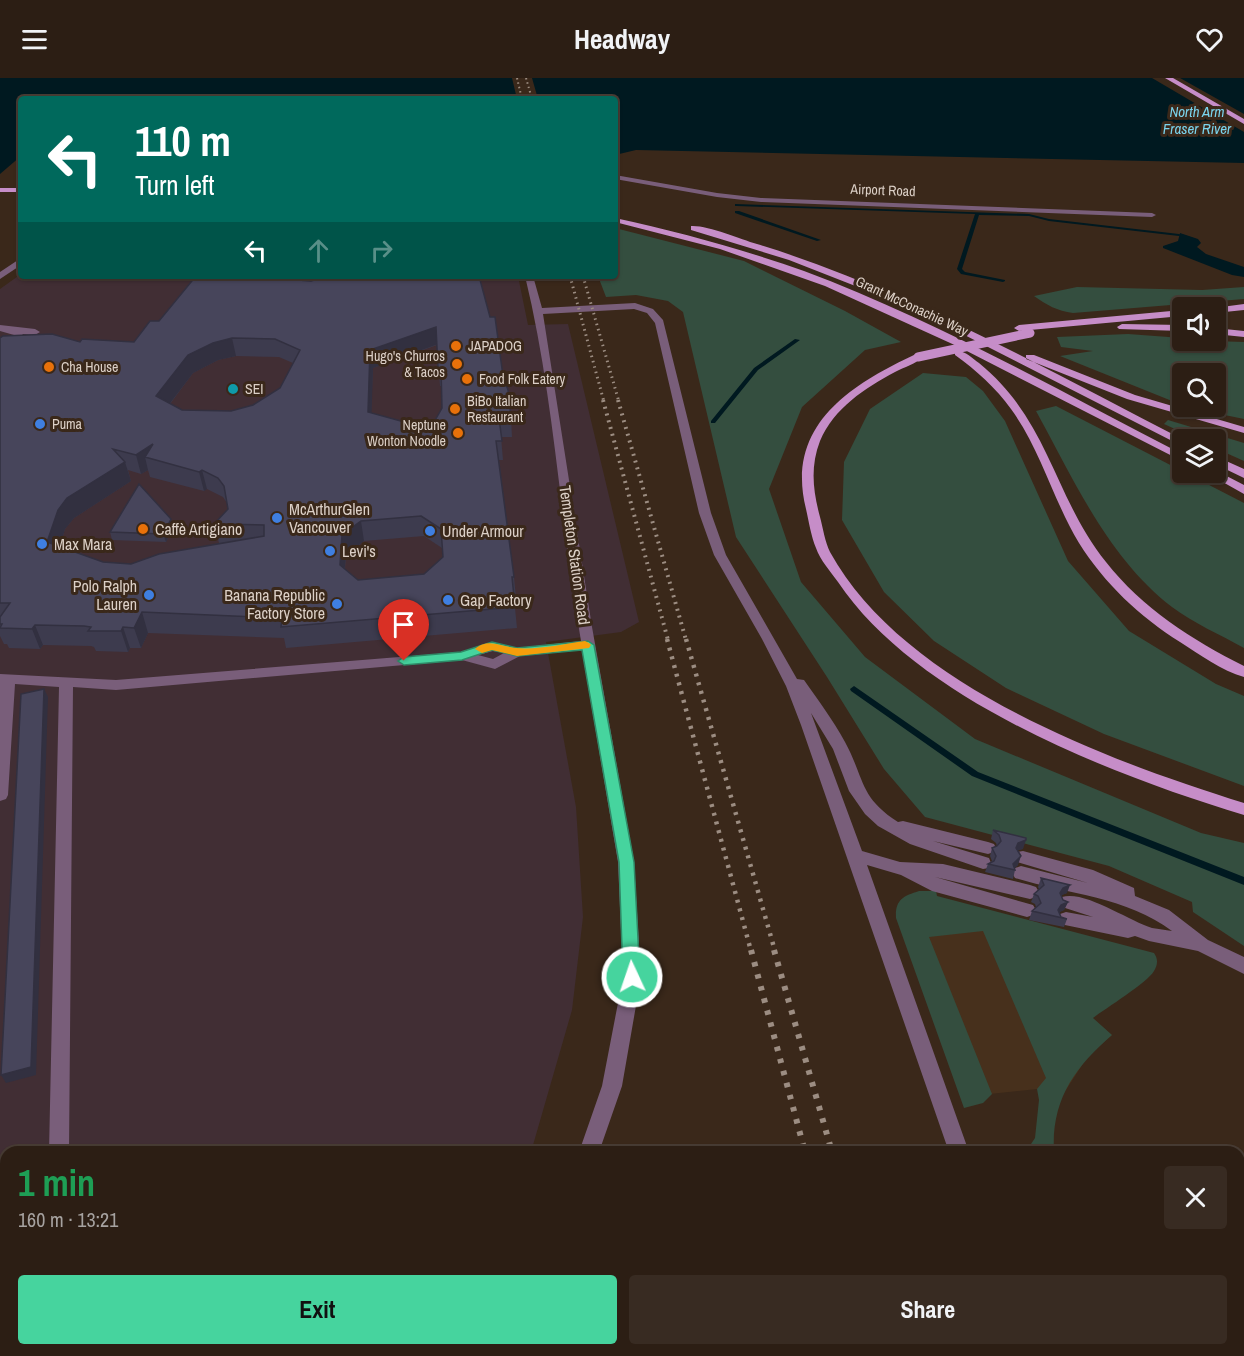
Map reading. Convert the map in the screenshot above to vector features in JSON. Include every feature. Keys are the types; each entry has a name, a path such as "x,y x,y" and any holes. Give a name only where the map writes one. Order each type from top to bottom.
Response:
{"main road":[{"path":"1168,78 1244,122"},
{"path":"0,184 18,184"},
{"path":"0,190 18,190"},
{"path":"618,212 649,218"},
{"name":"Grant McConachie Way","path":"618,221 705,242 777,265 852,294 909,320 1172,453"},
{"name":"Grant McConachie Way","path":"666,221 741,242 866,285 942,320 1172,438"},
{"path":"1226,309 1244,307"},
{"path":"1172,314 1019,328 954,342 879,376 838,404 815,440 807,468 809,513 821,547 842,581 875,619 947,678 1005,714 1072,748 1197,795 1244,809"},
{"path":"909,320 980,368 1016,407 1086,543 1125,592 1168,629 1244,672"},
{"path":"942,320 1131,398 1244,430"},
{"path":"918,357 1030,333 1100,327 1172,328"},
{"path":"1226,332 1244,334"},
{"path":"1226,465 1244,474"},
{"path":"1226,480 1244,490"}],"street":[{"name":"Airport Road","path":"618,178 746,199 1152,215"},
{"path":"0,276 18,263"},
{"name":"Templeton Station Road","path":"530,279 538,311 588,645 626,862 632,977 612,1086 591,1146"},
{"path":"538,311 635,306 650,311 660,322 705,513 720,555 769,639 793,686 809,725 957,1146"},
{"path":"0,328 36,332"},
{"path":"0,355 19,335 15,330"},
{"path":"769,639 842,750 859,795 883,818 902,827 985,856"},
{"path":"0,795 4,679 116,685 462,656 495,664 517,652 588,645"},
{"path":"59,1146 66,682"},
{"path":"854,855 900,868 938,886 1029,901"},
{"path":"1022,865 1126,899 1163,915 1202,945 1244,966"},
{"path":"1067,911 1149,934 1202,945"}],"shaded area":[{"path":"18,276 18,279 519,279 528,325 568,324 639,622 621,632 546,642 576,807 583,917 572,1010 533,1146 0,1146 0,289"},
{"path":"910,909 1039,942 1092,1018 1112,1035 1088,1056 1066,1090 1037,1089 980,1095"}],"green space":[{"path":"618,229 744,261 845,311 901,342 865,350 802,407 769,489 801,582 865,657 975,739 1201,833 1244,843 1244,946 1193,912 1192,902 1109,866 925,817 884,769 736,537 683,312 668,301 636,295 606,297 599,279 618,279"},
{"path":"1077,287 1202,290 1244,287 1244,299 1226,300 1226,297 1172,297 1172,305 1073,313 1052,307 1034,296"},
{"path":"1128,334 1172,337 1172,351 1226,351 1226,341 1244,342 1244,419 1226,415 1226,363 1172,363 1172,401 1060,356 1093,351 1061,347 1057,337"},
{"path":"923,373 966,377 983,391 1005,421 1068,561 1129,631 1216,684 1244,696 1244,786 1104,734 1006,688 934,641 884,592 842,520 844,462 870,409"},
{"path":"1056,406 1172,466 1172,483 1205,483 1244,503 1244,648 1180,613 1149,587 1129,565 1094,517 1036,411"},
{"path":"1168,420 1198,429 1175,429 1164,424"},
{"path":"1226,438 1244,443 1244,461 1226,453"},
{"path":"919,891 936,891 937,896 1154,953 1157,962 1150,976 1093,1018 1112,1035 1087,1059 1068,1086 1057,1116 1054,1146 1027,1146 1035,1138 1039,1100 1037,1089 1046,1078 983,931 929,937 992,1094 983,1103 964,1108 896,918 899,903"}],"water":[{"name":"North Arm Fraser River","path":"0,78 1244,78 1244,163 636,150 618,154 618,96 18,96 18,159 0,174"},
{"path":"1180,233 1198,239 1201,243 1197,247 1206,254 1244,267 1244,277 1232,275 1163,248 1163,246 1178,241"}],"pier":[{"path":"512,78 532,78 537,96 516,96"},
{"path":"1152,78 1180,78 1244,114 1244,132"}],"building":[{"name":"McArthurGlen Vancouver","path":"194,279 311,281 318,279 480,279 490,317 495,317 503,376 508,390 511,418 499,418 502,441 496,441 514,577 512,577 515,607 281,627 282,618 142,612 134,628 123,627 121,631 88,631 91,627 84,626 35,625 32,629 0,628 2,624 0,624 0,617 10,603 0,603 0,338 52,334 80,342 82,339 134,342 150,321 159,321","holes":["436,327 438,368 441,368 442,408 430,429 368,412 370,350","232,338 275,339 300,350 280,388 253,405 231,411 182,410 156,396 188,355 213,343","153,444 145,457 199,472 202,470 218,478 224,486 228,509 214,524 264,525 264,536 159,554 131,564 103,562 47,542 58,510 67,498 125,462 113,449 136,455","421,516 441,529 443,557 424,574 358,580 340,565 342,535 361,521"]},
{"path":"139,484 171,519 163,534 110,532"},
{"path":"44,689 31,1067 1,1075 21,694"},
{"path":"993,830 1026,838 1018,843 1016,848 1021,856 1013,864 1015,870 988,864 994,861 996,856 992,848 1001,841 999,835"},
{"path":"1041,878 1070,885 1063,888 1060,893 1063,900 1068,902 1061,905 1058,910 1061,917 1067,919 1032,911 1041,903 1038,896 1034,894 1044,885"}],"waterway":[{"path":"737,205 1029,215 1049,220 1179,235"},
{"path":"737,212 819,240"},
{"path":"977,214 959,269 963,273 1003,281"},
{"path":"713,422 756,369 797,340"},
{"path":"854,689 975,774 1244,881"}],"railway":[{"path":"517,78 521,96"},
{"path":"526,78 531,96"},
{"path":"571,279 604,402"},
{"path":"584,279 619,402"},
{"path":"603,400 668,640"},
{"path":"618,400 686,640"},
{"path":"667,639 751,951"},
{"path":"686,639 775,951"},
{"path":"751,950 803,1146"},
{"path":"774,950 830,1146"}],"slow traffic":[{"path":"482,649 492,646 517,652 585,645"}],"place":[{"name":"JAPADOG","path":"456,346"},
{"name":"Hugo's Churros & Tacos","path":"457,364"},
{"name":"Cha House","path":"49,367"},
{"name":"Food Folk Eatery","path":"467,379"},
{"name":"SEI","path":"233,389"},
{"name":"BiBo Italian Restaurant","path":"455,409"},
{"name":"Puma","path":"40,424"},
{"name":"Neptune Wonton Noodle","path":"458,433"},
{"name":"McArthurGlen Vancouver","path":"277,518"},
{"name":"Caffè Artigiano","path":"143,529"},
{"name":"Under Armour","path":"430,531"},
{"name":"Max Mara","path":"42,544"},
{"name":"Levi's","path":"330,551"},
{"name":"Polo Ralph Lauren","path":"149,595"},
{"name":"Gap Factory","path":"448,600"},
{"name":"Banana Republic Factory Store","path":"337,604"}],"route":[{"path":"404,661 462,656 492,646 517,652 588,645 626,862 632,977"}]}
